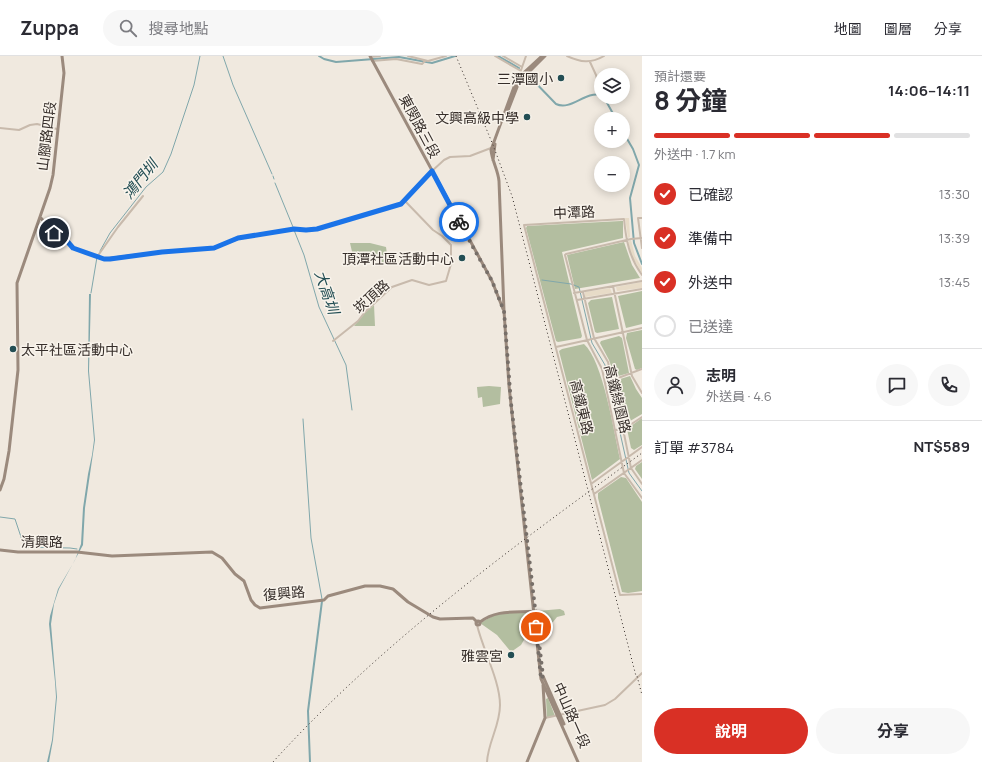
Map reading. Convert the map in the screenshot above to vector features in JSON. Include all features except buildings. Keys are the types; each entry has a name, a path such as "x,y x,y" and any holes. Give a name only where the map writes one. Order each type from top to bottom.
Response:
{"street":[{"name":"山腳路四段","path":"0,490 4,479 9,451 18,370 17,283 53,175 64,74 62,56"},
{"path":"371,58 380,56"},
{"path":"408,56 425,61 446,56"},
{"path":"495,56 523,73"},
{"path":"502,56 529,70"},
{"path":"526,56 522,66 523,73 516,87 494,146 491,150 499,181 504,311 511,403 544,688 545,718 527,762"},
{"path":"529,70 542,56"},
{"path":"40,217 54,233 67,241 73,248 97,257 110,259 162,252 214,248 238,238 294,229 306,230 324,227 401,204 444,160 450,157 470,156 494,146 518,78 545,56"},
{"path":"567,56 579,61 590,62 604,56"},
{"path":"371,58 396,59 422,64 425,61"},
{"name":"東閔路三段","path":"371,58 492,281 504,311"},
{"path":"590,62 594,71"},
{"path":"516,87 518,78"},
{"path":"0,128 19,130 30,125 37,124 57,129"},
{"path":"97,257 118,226 143,196"},
{"name":"崁頂路","path":"333,341 358,321 365,312 392,287 412,280 429,285 446,281 451,264 451,245 433,230 405,201"},
{"path":"642,218 638,218 642,248"},
{"name":"中潭路","path":"524,225 624,219 626,240"},
{"name":"高鐵東路","path":"524,225 620,595 642,594"},
{"path":"641,238 626,240 631,257 642,275"},
{"name":"高鐵綠園路","path":"624,473 623,462 601,365 586,340 565,255 626,240"},
{"path":"574,293 642,281"},
{"path":"613,286 632,373 642,393"},
{"path":"577,300 642,289"},
{"name":"高鐵綠園路","path":"583,292 594,338 608,362 631,468 642,484"},
{"path":"556,347 642,328"},
{"path":"605,383 642,369"},
{"path":"616,430 623,428 642,417"},
{"path":"591,484 642,448"},
{"path":"594,494 642,460"},
{"path":"624,473 642,498"},
{"name":"清興路","path":"0,550 18,552 84,553"},
{"name":"復興路","path":"84,553 112,556 212,552 222,558 235,574 244,581 251,600 256,606 264,608 319,601 324,600 328,596 365,586 380,586 393,589 408,602 433,617 440,619 473,618 478,623"},
{"path":"487,762 488,750 500,718 500,704 478,623 486,617 498,613 535,611"},
{"path":"545,718 610,703 642,673"},
{"name":"中山路一段","path":"542,677 579,762"}],"green space":[{"path":"623,221 623,238 562,252 582,336 581,338 558,342 556,341 526,228 527,226"},
{"path":"624,242 632,265 640,278 575,289 567,255"},
{"path":"350,243 370,243 386,247 391,263 382,265 379,254 353,256"},
{"path":"642,291 642,324 626,328 618,296"},
{"path":"612,297 619,329 597,333 595,332 588,303 591,300"},
{"path":"374,305 375,326 354,326 365,313"},
{"path":"642,330 642,368 637,370 635,369 626,338 627,333"},
{"path":"619,336 622,338 629,373 615,377 609,360 600,343 601,341"},
{"path":"584,344 591,353 597,365 607,398 620,459 592,480 559,351"},
{"path":"630,376 642,398 642,414 625,424 616,382 617,380"},
{"path":"477,387 501,387 500,404 483,407 482,397 478,398"},
{"path":"642,418 642,445 634,450 631,448 627,429"},
{"path":"642,462 642,479 635,469 636,466"},
{"path":"621,477 626,478 642,502 642,591 628,593 622,592 598,498 598,493"},
{"path":"560,609 564,611 565,615 557,617 553,622 539,627 537,611"},
{"path":"534,611 536,630 528,633 521,645 511,652 497,635 480,623 498,613"},
{"path":"548,698 555,716 547,718 546,699"}],"shaded area":[{"path":"625,218 629,218 630,237 628,238"},
{"path":"631,240 635,256 642,268 642,273 631,255 628,242"},
{"path":"642,282 642,288 617,291 616,287"},
{"path":"610,288 612,293 585,297 585,292"}],"water":[{"path":"89,294 91,294 89,371 95,440 85,508 83,545 75,559 81,544 83,508 94,440 88,371"},
{"path":"72,564 59,589 54,604 51,624 57,697 53,740 49,762 47,762 52,740 56,697 49,624 50,616 58,589"}],"waterway":[{"name":"鴻門圳","path":"100,251 110,233 146,187 163,172 171,154 194,85 200,56"},
{"name":"大高圳","path":"223,56 233,85 272,174"},
{"path":"319,56 336,62 399,57 432,63 455,56"},
{"path":"498,56 519,68"},
{"path":"528,75 556,104 567,105 594,95"},
{"path":"608,104 612,112"},
{"path":"630,144 639,165 630,198 634,243 642,264"},
{"name":"大高圳","path":"275,183 293,227"},
{"name":"大高圳","path":"294,230 304,255 319,307 346,365 352,410"},
{"name":"鴻門圳","path":"91,293 97,257"},
{"path":"542,280 571,284 579,287 592,343 605,365 629,473 642,491"},
{"path":"303,419 311,538 322,599"},
{"path":"0,517 15,519 23,543 26,547 77,549"},
{"path":"310,762 308,711 322,601"}],"railway":[{"path":"456,56 493,145 512,196 642,695"},
{"path":"273,762 315,718 358,677 449,598 545,524 642,453"}],"way so far":[{"path":"459,222 492,281 504,311 509,386 543,676 541,679 536,627"}],"place":[{"name":"三潭國小","path":"561,78"},
{"name":"文興高級中學","path":"527,117"},
{"name":"頂潭社區活動中心","path":"462,258"},
{"name":"太平社區活動中心","path":"13,349"},
{"name":"雅雲宮","path":"511,655"}],"route":[{"path":"54,233 67,241 73,248 104,259 162,252 180,252 217,248 238,238 294,229 317,229 401,204 432,171 459,222"}]}
